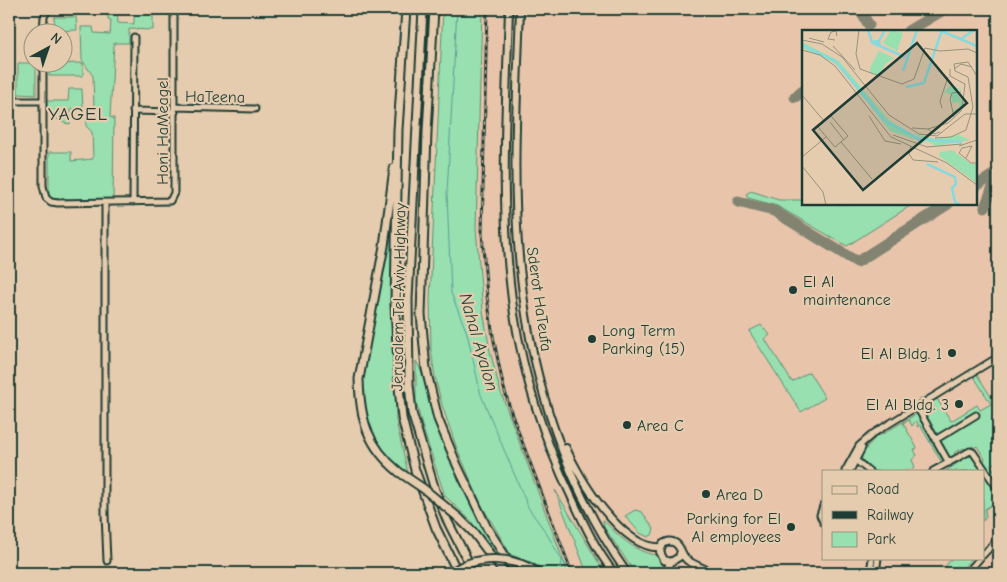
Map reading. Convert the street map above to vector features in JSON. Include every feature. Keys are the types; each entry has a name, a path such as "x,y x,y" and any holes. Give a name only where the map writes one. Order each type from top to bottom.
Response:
{"highway":[{"name":"Jerusalem Tel-Aviv Highway","path":"406,9 398,130 395,305 396,349 402,418 415,470 427,505 458,573"},
{"name":"Jerusalem Tel-Aviv Highway","path":"423,9 408,299 409,384 412,414 435,490 447,520 474,573"},
{"path":"434,9 420,314 426,369 432,399 451,452 487,528 516,573"},
{"path":"398,130 384,246 359,379 359,401 368,433 380,454 399,472 424,489 459,518 474,533 504,573"},
{"path":"452,573 477,562 498,559 520,563 538,573"}],"main road":[{"name":"Sderot HaTeufa","path":"509,9 506,230 519,342 532,397 553,456 595,545 614,573"},
{"name":"Sderot HaTeufa","path":"520,9 516,157 517,229 520,268 530,340 547,408 563,452 604,539 627,573"},
{"path":"547,408 568,454 593,495 608,515 624,531 650,547 661,547 666,543 674,542 688,561 713,573"},
{"path":"661,547 662,558 672,562 683,562 704,573"},
{"path":"665,573 672,562 679,558 680,551"}],"street":[{"path":"44,22 48,9"},
{"name":"Honi HaMeagel","path":"43,72 44,191 46,198 54,203 167,202 173,196 175,110 174,9"},
{"path":"133,202 134,37"},
{"path":"9,101 43,101"},
{"name":"HaTeena","path":"134,111 255,109"},
{"path":"105,203 105,514 107,561"},
{"path":"854,463 859,446 874,433 998,357"},
{"path":"917,407 947,464"},
{"path":"935,440 976,415"},
{"path":"854,463 867,439"},
{"path":"935,470 968,452 973,452 998,489"},
{"path":"854,463 867,470"},
{"path":"942,470 947,464"},
{"path":"984,554 995,542 998,535"},
{"path":"870,573 874,560"},
{"path":"874,560 876,573"},
{"path":"966,573 978,560"}],"shaded area":[{"path":"464,9 998,9 998,573 580,573 567,562 530,506 479,381"}],"green space":[{"path":"108,9 117,9 118,23 134,24 134,9 153,9 153,30 129,29 129,43 114,43 110,117 114,118 113,200 54,199 49,196 49,152 71,152 71,161 93,159 92,132 86,126 88,109 94,109 93,76 82,60 81,27 93,27 94,33 110,34 111,20 108,19"},
{"path":"443,9 482,9 476,228 483,311 490,351 500,390 568,573 549,573 533,563 511,555 482,506 456,446 435,377 431,349 430,299"},
{"path":"54,17 76,17 77,30 72,30 72,22 54,22"},
{"path":"18,63 22,63 22,72 36,72 36,95 18,94"},
{"path":"72,63 83,63 83,76 49,76 49,72 72,72"},
{"path":"69,89 82,89 83,108 71,109 70,124 61,122 54,117 46,101 68,101"},
{"path":"396,175 394,333 396,421 408,473 393,465 378,448 365,417 362,379 387,247"},
{"path":"751,191 779,200 802,200 802,205 911,205 847,246 777,206 748,198 746,194"},
{"path":"761,325 770,335 765,339 792,382 809,372 825,398 801,412 749,331"},
{"path":"416,361 423,376 436,423 448,455 470,503 495,548 493,550 471,521 445,496 422,426 416,401"},
{"path":"976,373 993,400 998,397 998,460 991,465 996,474 994,475 989,472 983,462 985,459 977,446 966,450 964,448 954,453 956,456 953,458 948,456 923,412 925,406 937,399 951,421 977,405 980,410 991,404 973,375"},
{"path":"916,414 943,460 942,463 920,425 917,427 918,423 916,421 912,426 909,420 903,423 917,448 914,450 917,455 912,460 915,467 906,470 872,470 867,467 861,453 878,435"},
{"path":"968,456 973,457 982,470 947,470"},
{"path":"984,473 998,494 998,501 985,509 986,517 984,520"},
{"path":"555,490 605,573 587,573"},
{"path":"635,510 642,512 654,529 652,535 648,537 640,533 625,516"},
{"path":"603,520 635,547 649,554 657,555 663,563 661,573 635,573 604,527"},
{"path":"950,560 970,560 959,573 940,573"}],"waterway":[{"name":"Nahal Ayalon","path":"457,9 447,193 451,293 467,333 481,395 529,509 562,560 561,573"},
{"path":"562,560 573,573"}],"taxiway":[{"path":"859,9 869,25"},
{"path":"910,30 945,9"},
{"path":"795,97 802,92"},
{"path":"977,185 998,172"},
{"path":"985,207 998,174"},
{"path":"738,202 774,211 857,262 946,205"}],"railway":[{"path":"487,9 482,233 487,297 503,385 512,415 572,573"}],"place":[{"name":"El Al maintenance","path":"793,290"},
{"name":"Long Term Parking (15)","path":"592,339"},
{"name":"El Al Bldg. 1","path":"952,353"},
{"name":"El Al Bldg. 3","path":"959,404"},
{"name":"Area C","path":"627,425"},
{"name":"Area D","path":"706,494"},
{"name":"Parking for El Al employees","path":"791,527"}],"district":[{"name":"YAGEL","path":"78,113"}]}
